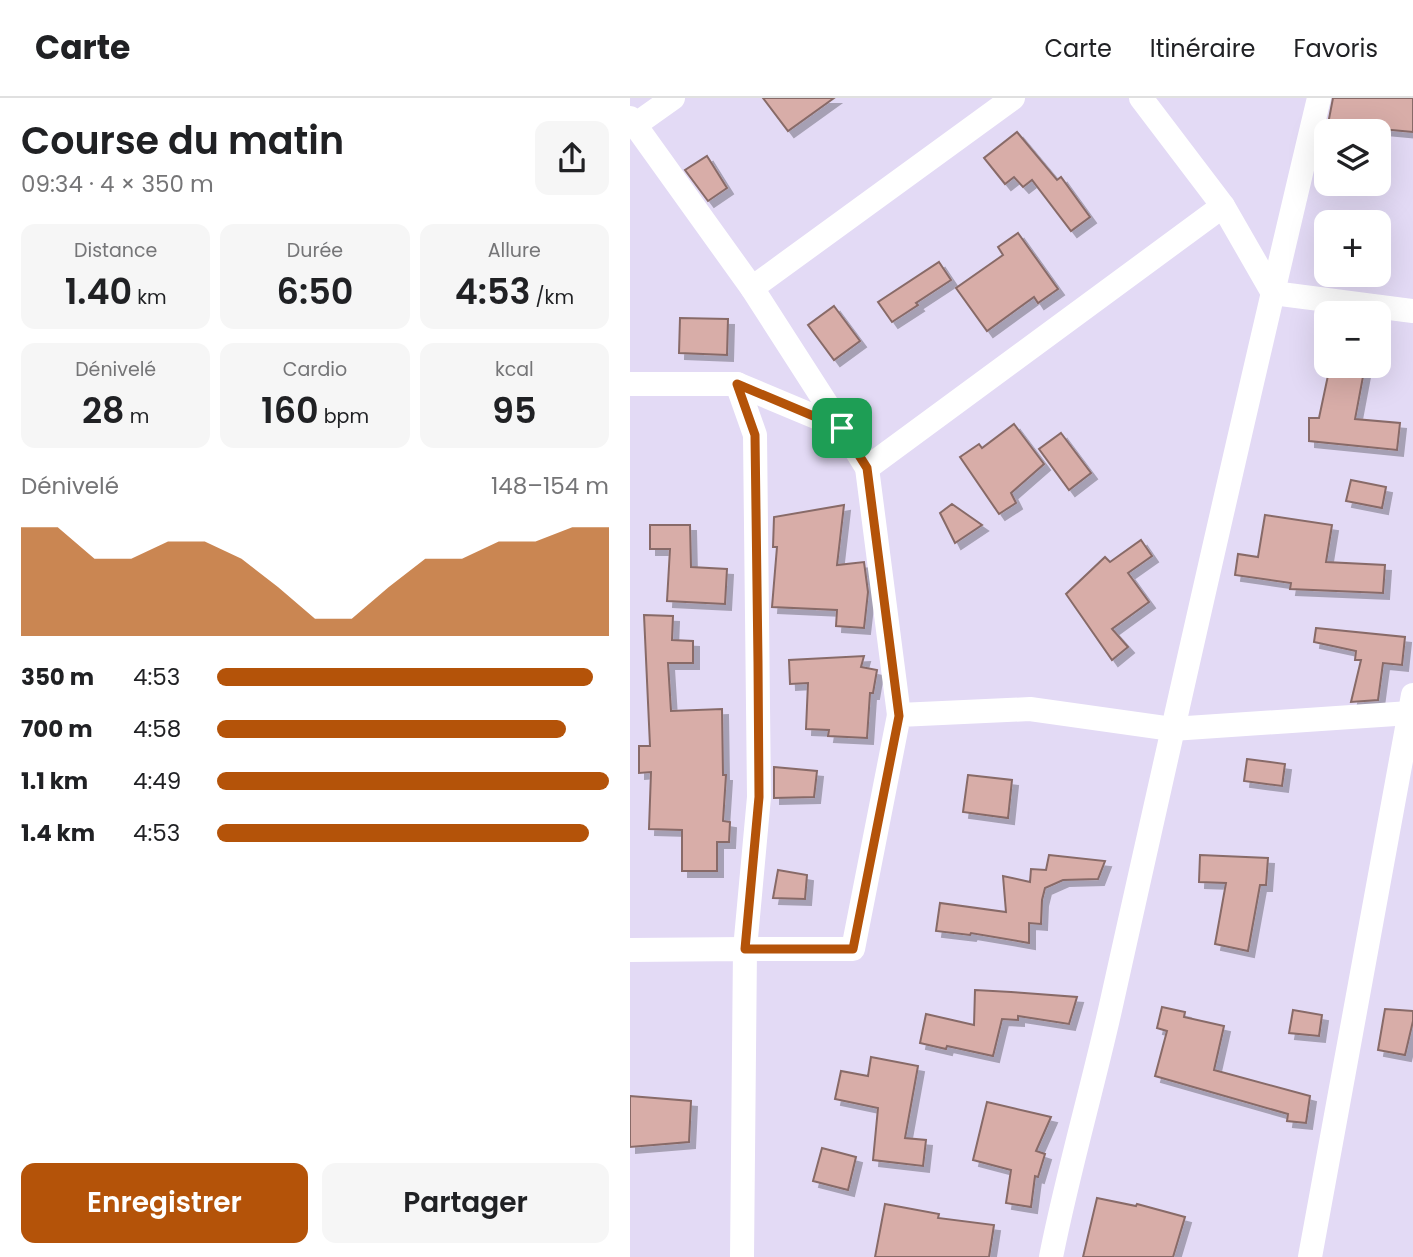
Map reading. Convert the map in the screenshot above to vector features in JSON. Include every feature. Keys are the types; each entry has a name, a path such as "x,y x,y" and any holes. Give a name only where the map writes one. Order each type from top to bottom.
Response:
{"street":[{"path":"630,950 853,949 899,716 867,468 752,288 632,121 673,98"},
{"path":"752,288 1013,98"},
{"path":"1141,98 1223,206 1273,293"},
{"path":"1051,1257 1319,98"},
{"path":"867,468 1223,206"},
{"path":"1273,293 1413,311"},
{"path":"630,384 737,384 842,428"},
{"path":"737,384 755,435 759,797 745,949 742,1257"},
{"path":"899,716 1030,709 1172,729 1411,704 1310,1257"}],"building":[{"path":"763,98 834,98 788,131"},
{"path":"1333,98 1413,98 1413,132 1391,130 1391,119 1329,119"},
{"path":"1017,132 1057,180 1061,177 1090,217 1071,231 1032,180 1023,187 1014,177 1005,184 984,158"},
{"path":"707,156 727,188 708,201 685,170"},
{"path":"1018,233 1058,289 1038,303 1034,297 987,331 956,288 1003,255 998,247"},
{"path":"939,262 951,280 892,322 878,302"},
{"path":"834,306 860,341 834,360 808,325"},
{"path":"680,318 728,319 727,355 679,353"},
{"path":"1327,378 1363,378 1355,419 1400,423 1397,450 1309,441 1309,418 1319,418"},
{"path":"1014,424 1044,464 1011,493 1016,503 999,514 960,457 979,444 982,448"},
{"path":"1061,433 1091,473 1069,490 1039,449"},
{"path":"1351,480 1386,487 1382,508 1346,501"},
{"path":"952,504 982,525 955,543 940,513"},
{"path":"844,505 837,565 864,562 868,592 864,628 836,626 837,610 772,607 777,547 773,547 774,517"},
{"path":"1265,515 1332,525 1326,562 1385,565 1383,593 1290,589 1291,583 1235,575 1238,554 1258,557"},
{"path":"650,525 690,525 691,567 727,569 725,604 667,601 670,549 650,549"},
{"path":"1141,540 1152,556 1128,573 1149,602 1112,629 1128,647 1112,660 1066,594 1105,557 1110,562"},
{"path":"644,615 673,616 672,640 693,641 693,663 668,663 671,711 722,709 723,775 726,775 723,821 730,822 729,842 717,842 717,871 682,871 682,830 649,829 651,772 639,773 639,746 650,746"},
{"path":"1316,628 1405,637 1402,665 1383,663 1378,700 1351,702 1361,660 1355,660 1356,651 1314,642"},
{"path":"864,656 861,667 877,670 873,693 870,693 867,738 828,736 829,730 806,729 808,683 790,684 789,660"},
{"path":"1247,759 1285,764 1282,786 1244,781"},
{"path":"774,767 817,771 814,797 774,798"},
{"path":"968,775 1012,780 1008,818 963,812"},
{"path":"1049,855 1105,861 1098,879 1063,880 1045,888 1041,924 1029,923 1029,943 971,933 936,931 940,903 1006,912 1003,876 1030,882 1031,869 1046,870"},
{"path":"1200,855 1268,858 1266,885 1260,885 1248,951 1215,944 1226,883 1199,882"},
{"path":"778,870 807,875 805,899 773,898"},
{"path":"975,990 1077,997 1069,1024 1018,1016 1018,1020 1002,1019 993,1056 920,1043 926,1014 974,1025"},
{"path":"1162,1007 1185,1012 1184,1017 1224,1026 1214,1070 1310,1096 1306,1123 1287,1121 1288,1114 1155,1076 1167,1031 1157,1028"},
{"path":"1385,1009 1413,1011 1405,1055 1378,1050"},
{"path":"1293,1010 1322,1015 1319,1036 1289,1033"},
{"path":"871,1057 918,1066 905,1138 926,1140 923,1166 873,1160 878,1108 835,1099 841,1071 868,1076"},
{"path":"630,1096 691,1101 689,1142 630,1147"},
{"path":"987,1102 1051,1117 1036,1151 1045,1154 1038,1177 1035,1176 1031,1207 1006,1203 1011,1170 973,1160"},
{"path":"822,1148 856,1157 848,1190 813,1181"},
{"path":"1097,1198 1136,1206 1137,1204 1185,1217 1173,1257 1083,1257"},
{"path":"885,1204 939,1214 938,1218 994,1225 989,1257 875,1257"}],"route":[{"path":"737,384 842,428 867,468 899,716 853,949 745,949 759,797 755,435 737,384"}]}
